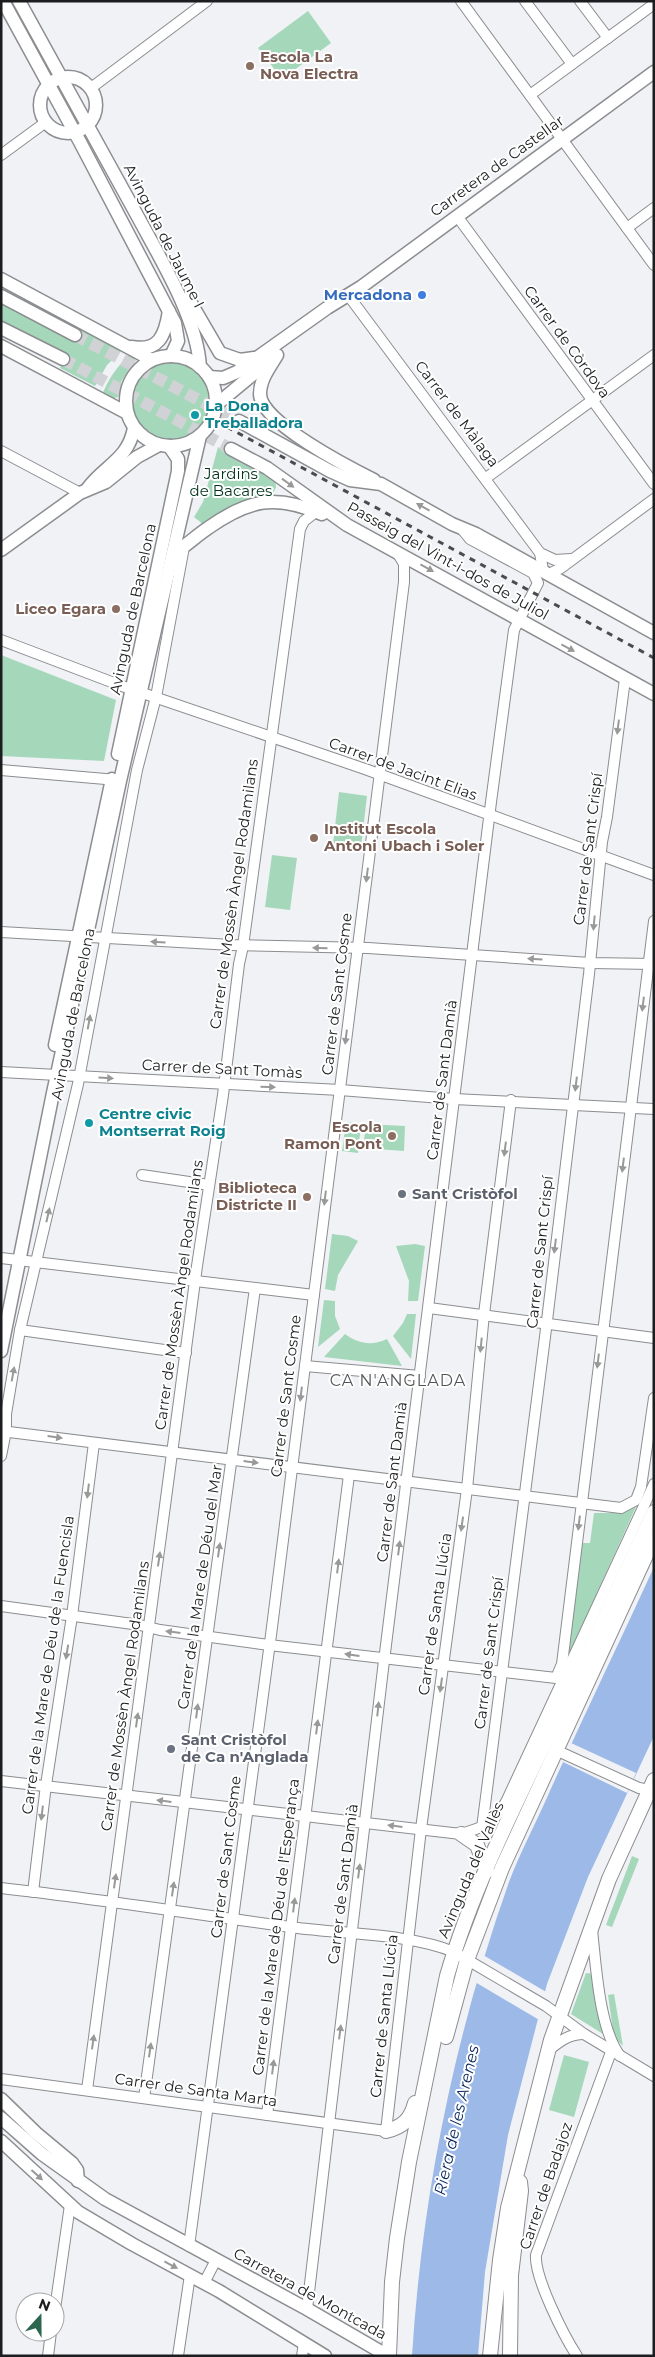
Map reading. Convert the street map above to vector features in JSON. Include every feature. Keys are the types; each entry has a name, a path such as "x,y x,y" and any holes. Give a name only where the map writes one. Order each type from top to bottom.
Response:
{"main road":[{"name":"Avinguda del Vallès","path":"396,2356 403,2244 416,2165 450,2016 471,1962 488,1901 547,1750 654,1512"},
{"name":"Avinguda del Vallès","path":"388,2356 394,2259 412,2146 447,1976 454,1952 487,1868 654,1538"},
{"path":"490,2356 500,2260 508,2208 549,2050 609,1879 645,1787"},
{"path":"461,1834 477,1845 487,1868 488,1901"},
{"path":"386,2130 400,2126 408,2120 412,2113 437,2006 447,1976"},
{"path":"386,2130 404,2137 412,2146 416,2165"},
{"path":"510,2356 512,2275 521,2191 519,2167"}],"street":[{"name":"Avinguda de Jaume I","path":"3,1 169,312 179,336 176,348 171,356"},
{"name":"Avinguda de Jaume I","path":"19,1 89,124 154,248 186,312 205,372"},
{"path":"91,88 207,1"},
{"path":"474,1 463,5 654,265"},
{"path":"526,1 572,64"},
{"path":"580,1 608,38"},
{"path":"530,95 652,5"},
{"name":"Carretera de Castellar","path":"216,405 360,287 654,72"},
{"path":"62,78 74,78 91,88 96,103 93,118 89,124 74,132 55,130 46,122 40,107 41,99 49,85 62,78"},
{"path":"1,155 46,122"},
{"path":"627,228 654,208"},
{"name":"Carrer de Còrdova","path":"457,216 654,484"},
{"path":"154,248 182,288 220,353 240,360 258,358"},
{"path":"1,279 152,360"},
{"path":"1,296 75,335"},
{"name":"Carretera de Castellar","path":"205,372 218,378 237,372 349,296"},
{"name":"Carrer de Màlaga","path":"349,296 540,553 546,572"},
{"path":"128,346 141,349 157,343 164,334 169,312"},
{"path":"1,328 63,359"},
{"path":"1,346 127,413"},
{"name":"Passeig del Vint-i-dos de Juliol","path":"277,355 264,377 260,395 268,410 297,436 460,528 476,534 654,633"},
{"path":"486,478 654,355"},
{"path":"1,451 84,490 106,482 137,457 164,446 185,444 200,436 211,422 216,405 215,390 205,372 186,358 171,356 152,360 137,370 128,386 127,413 134,428 148,440 164,446"},
{"name":"Passeig del Vint-i-dos de Juliol","path":"239,421 350,480 381,484"},
{"path":"1,550 84,490 124,453 134,428"},
{"name":"Avinguda de Barcelona","path":"137,691 176,555 200,436"},
{"name":"Avinguda de Barcelona","path":"1,1309 10,1259 53,1075 137,691 178,471 178,460 164,446"},
{"name":"Passeig del Vint-i-dos de Juliol","path":"232,449 267,468 347,525 654,694"},
{"path":"176,555 210,527 252,505 278,500 317,511 347,525"},
{"path":"546,572 572,559 654,500"},
{"name":"Carrer de Mossèn Àngel Rodamilans","path":"86,2090 224,1085 238,964 243,946 300,529 304,522 317,511"},
{"name":"Carrer de Sant Damià","path":"307,2309 384,1659 489,816 514,630 538,583 536,576 470,540 460,528"},
{"name":"Carrer de Sant Cosme","path":"189,2246 234,1920 404,582 404,564 397,552"},
{"path":"540,553 555,560 572,559"},
{"name":"Avinguda de Barcelona","path":"1,1456 20,1330 79,1076 137,770 156,697 177,578 176,555"},
{"name":"Avinguda de Barcelona","path":"176,555 177,578"},
{"name":"Carrer de Jacint Elias","path":"1,640 137,691 379,775 654,875"},
{"name":"Carrer de Sant Crispí","path":"482,1828 525,1496 590,963 600,856 625,679"},
{"path":"1,770 116,780"},
{"path":"1,1606 140,1624 149,1628 207,1637 443,1667 556,1678 562,1664 630,1108 651,964 654,921"},
{"path":"1,932 243,946 358,948 590,963 651,964"},
{"name":"Carrer de Sant Tomàs","path":"1,1072 654,1109"},
{"name":"Carrer de Santa Llúcia","path":"386,2130 421,1829 467,1489 484,1314 511,1100"},
{"path":"142,1176 209,1185"},
{"path":"10,1259 314,1295"},
{"name":"Avinguda de Barcelona","path":"1,1351 10,1259"},
{"name":"Carrer de la Mare de Déu del Mar","path":"144,2098 169,1911 186,1803 255,1288"},
{"path":"429,1308 654,1338"},
{"path":"20,1330 186,1353"},
{"path":"305,1366 420,1376"},
{"path":"4,1431 621,1508 636,1500 641,1487 654,1398"},
{"name":"Carrer de la Mare de Déu de la Fuencisla","path":"33,1892 46,1786 72,1616 94,1442"},
{"name":"Carrer de la Mare de Déu de l'Esperança","path":"267,2115 349,1475"},
{"name":"Avinguda del Vallès","path":"461,1834 482,1828 497,1817 547,1750 654,1484"},
{"path":"547,1750 645,1787"},
{"path":"1,1781 247,1811 365,1822 461,1834"},
{"path":"1,1888 234,1920 407,1940 440,1946 454,1952 546,2006 584,2034 654,2076"},
{"path":"592,1926 605,2021 616,2054"},
{"path":"549,2050 564,2038 574,2034 584,2034"},
{"name":"Carrer de Badajoz","path":"577,2356 562,2330 539,2276 536,2255 616,2054"},
{"name":"Carrer de Santa Marta","path":"1,2079 386,2130"},
{"path":"1,2099 36,2133 72,2163 77,2170 78,2181"},
{"name":"Carretera de Montcada","path":"1,2118 33,2147 78,2181 189,2246 307,2309 388,2356"},
{"path":"1,2141 78,2212 204,2283 303,2350 325,2356"},
{"path":"57,2292 70,2205"},
{"name":"Carretera de Montcada","path":"204,2283 216,2260"},
{"path":"178,2356 190,2275"},
{"path":"48,2356 50,2342"}],"green space":[{"path":"308,11 331,43 282,79 258,48"},
{"path":"1,302 75,339 80,329 121,351 107,365 95,386 60,368 66,356 1,322"},
{"path":"129,355 135,357 134,361 121,382 118,397 111,399 102,395 113,374"},
{"path":"164,363 178,363 192,369 203,380 209,394 206,416 198,428 178,439 164,439 150,433 139,422 133,408 133,394 139,380 150,369"},
{"name":"Jardins de Bacares","path":"218,447 232,458 275,480 276,487 273,494 250,499 204,525 194,517 203,502"},
{"path":"1,655 116,700 104,761 1,756"},
{"path":"339,792 367,796 361,847 333,844"},
{"path":"272,855 297,858 290,910 265,907"},
{"path":"346,1122 361,1124 358,1153 342,1151"},
{"path":"366,1124 405,1126 404,1151 363,1148"},
{"path":"332,1234 348,1236 358,1241 338,1275 335,1291 325,1289"},
{"path":"415,1244 425,1246 418,1301 408,1301 409,1281 396,1246"},
{"path":"324,1300 335,1301 335,1316 340,1329 318,1347"},
{"path":"407,1314 416,1314 411,1359 393,1336"},
{"path":"345,1334 355,1340 366,1343 376,1343 387,1339 402,1366 324,1357"},
{"path":"639,1500 565,1664 582,1543 590,1543 594,1513 621,1513"},
{"path":"632,1856 639,1859 612,1927 606,1925"},
{"path":"586,1973 594,1974 603,2034 571,2014"},
{"path":"614,1994 623,2046 614,2037 608,1995"},
{"path":"564,2055 589,2062 574,2117 549,2110"}],"water":[{"name":"Riera de les Arenes","path":"654,1567 654,1736 588,1877 547,1984 508,2135 485,2272 478,2356 412,2356 424,2235 444,2116 472,1998 490,1939 517,1862"}],"pier":[{"path":"571,1743 636,1773 627,1793 563,1762"},
{"path":"483,1955 548,1993 541,2021 475,1982"}],"tunnel":[{"path":"75,335 239,421"},
{"path":"63,359 231,449"}],"railway":[{"path":"227,427 654,658"}],"place":[{"name":"Escola La Nova Electra","path":"250,66"},
{"name":"Mercadona","path":"422,295"},
{"name":"La Dona Treballadora","path":"195,415"},
{"name":"Liceo Egara","path":"116,609"},
{"name":"Institut Escola Antoni Ubach i Soler","path":"314,838"},
{"name":"Centre civic Montserrat Roig","path":"89,1123"},
{"name":"Escola Ramon Pont","path":"392,1136"},
{"name":"Sant Cristòfol","path":"402,1194"},
{"name":"Biblioteca Districte II","path":"307,1197"},
{"name":"Sant Cristòfol de Ca n'Anglada","path":"171,1749"}],"district":[{"name":"CA N'ANGLADA","path":"398,1380"}]}
